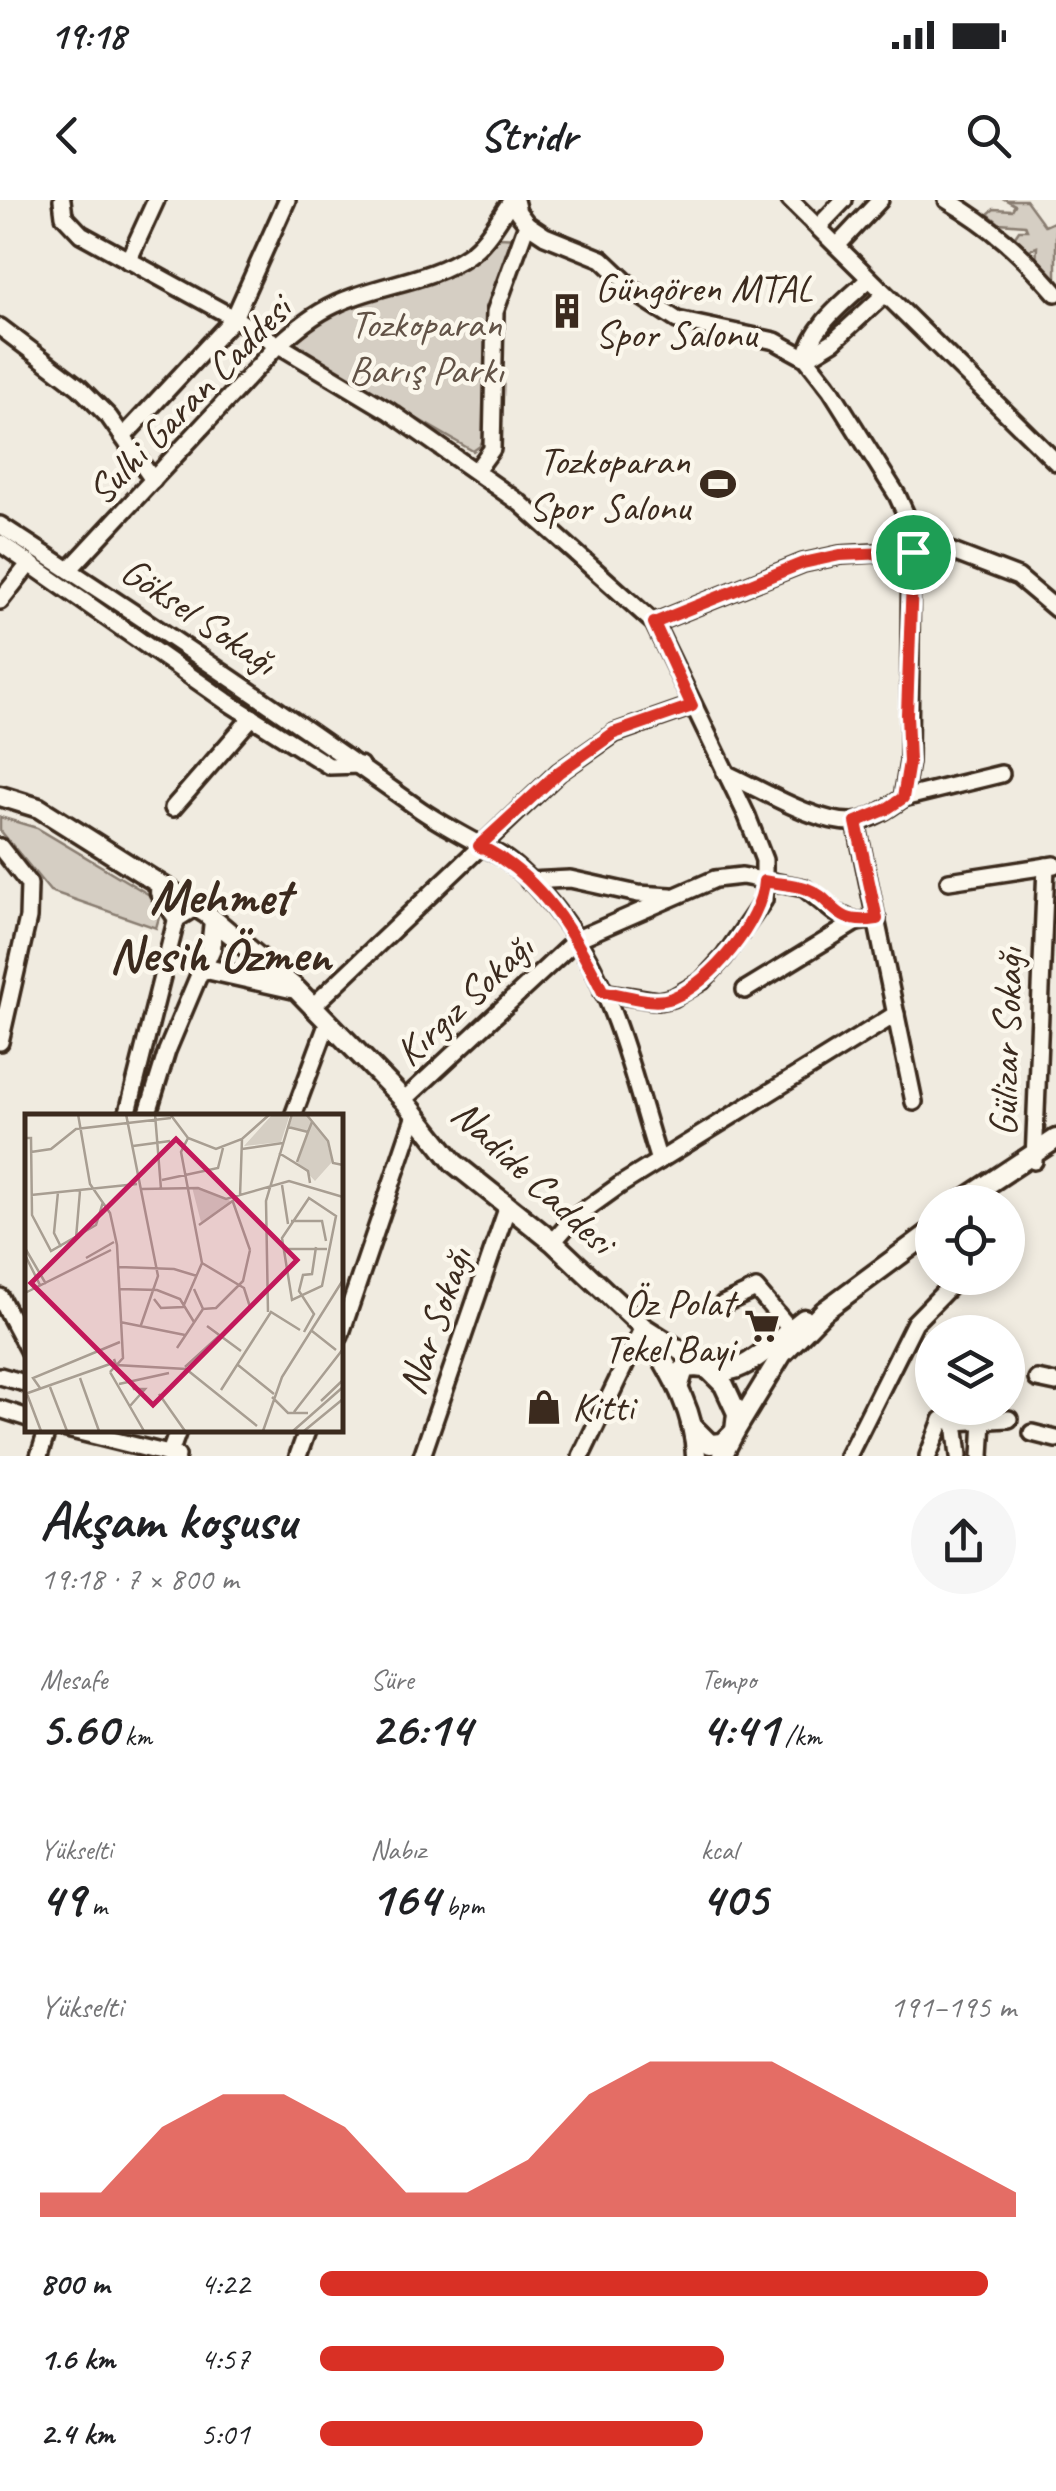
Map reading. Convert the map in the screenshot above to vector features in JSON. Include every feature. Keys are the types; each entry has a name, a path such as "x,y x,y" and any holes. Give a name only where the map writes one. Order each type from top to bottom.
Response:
{"main road":[{"path":"0,796 38,808 154,883 185,912"},
{"name":"Nadide Caddesi","path":"185,912 214,921 296,990 410,1107 454,1162 553,1242 643,1326"},
{"path":"214,921 211,948 202,968 296,990"},
{"path":"994,1185 1056,1139"},
{"path":"989,1185 1034,1157 1056,1152"},
{"path":"643,1326 706,1366 719,1371 743,1365 915,1239"},
{"path":"722,1456 782,1354 824,1311 915,1240"},
{"path":"643,1326 678,1385 696,1456"},
{"path":"691,1425 710,1444 723,1443 735,1431 737,1414 732,1401 724,1385 706,1366"},
{"path":"678,1385 684,1370 706,1366"}],"street":[{"path":"62,200 64,216 81,234 348,384 520,502 654,623 748,816 764,860 764,900 702,981 672,998 658,1001 603,992"},
{"path":"128,261 156,200"},
{"path":"123,437 234,318 287,200"},
{"path":"514,200 527,224 545,236 602,259 643,298 677,320 776,340 806,358 830,390 898,495 911,526 909,762 903,798"},
{"name":"Sulhi Garan Caddesi","path":"69,570 278,344 309,318 338,302 413,279 467,256 514,200"},
{"path":"790,200 1056,462"},
{"path":"819,226 844,200"},
{"path":"837,246 880,200"},
{"path":"952,201 973,213 1025,257 1056,293"},
{"path":"476,471 492,449 495,312 527,224"},
{"path":"806,358 811,339 820,326 868,279"},
{"path":"806,358 834,341 884,295"},
{"path":"0,328 79,387 109,417 153,480"},
{"name":"Göksel Sokağı","path":"0,524 418,808 501,856 529,881 577,939 603,992 659,1161"},
{"name":"Göksel Sokağı","path":"0,543 329,766 360,765"},
{"path":"654,623 803,563 840,555 945,549 1018,577 1056,609"},
{"path":"0,601 30,563"},
{"path":"312,1006 559,772 614,733 692,706"},
{"name":"Göksel Sokağı","path":"173,808 252,717"},
{"path":"725,773 825,819 856,822 903,798 1001,774"},
{"path":"856,822 914,1102"},
{"path":"0,847 29,884 28,918 0,1042"},
{"path":"950,880 1051,865"},
{"name":"Gülizar Sokağı","path":"1034,1157 1051,865"},
{"name":"Kırgız Sokağı","path":"410,1107 577,939 675,897 726,877 742,876 804,888 834,912 856,922"},
{"name":"Kırgız Sokağı","path":"529,881 570,879 638,894 675,897"},
{"path":"127,1114 185,912"},
{"path":"745,990 856,922 877,919"},
{"path":"148,1114 167,1051 202,968"},
{"path":"553,1242 574,1218 659,1161 896,1014"},
{"path":"294,1114 328,1022"},
{"path":"342,1329 410,1107"},
{"name":"Nar Sokağı","path":"422,1456 508,1206"},
{"path":"722,1304 756,1289 790,1329"},
{"path":"855,1453 915,1322 941,1295"},
{"path":"0,1297 25,1344"},
{"path":"581,1456 643,1326"},
{"path":"0,1376 25,1383"},
{"path":"1037,1379 1056,1383"},
{"path":"0,1410 25,1417"},
{"path":"928,1456 940,1425"},
{"path":"955,1425 958,1456"},
{"path":"981,1456 983,1425"},
{"path":"39,1456 47,1431"},
{"path":"75,1431 172,1455"},
{"path":"298,1456 307,1431"},
{"path":"1032,1433 1056,1439"}],"green space":[{"path":"1006,200 1026,200 1045,226 1056,221 1056,283 1036,265 1037,247 1020,249 1013,239 1019,230 1027,230 1025,225 999,223 988,214 994,209 1012,210 1015,205"},
{"name":"Tozkoparan Barış Parkı","path":"499,237 518,238 495,300 487,430 480,446 473,451 282,341 309,318 482,257"},
{"path":"0,817 37,828 163,903 156,928 50,891 0,830"}],"place":[{"name":"Güngören MTAL Spor Salonu","path":"567,311"},
{"name":"Tozkoparan Spor Salonu","path":"718,484"},
{"name":"Öz Polat Tekel Bayi","path":"762,1326"},
{"name":"Kitti","path":"544,1407"}],"district":[{"name":"Mehmet Nesih Özmen","path":"220,925"}],"route":[{"path":"913,552 909,762 903,798 856,822 877,919 856,922 834,912 804,888 764,881 764,900 724,958 702,981 672,998 658,1001 603,992 577,939 522,873 501,856 479,846 559,772 614,733 692,706 654,623 803,563 840,555 913,552"}]}
